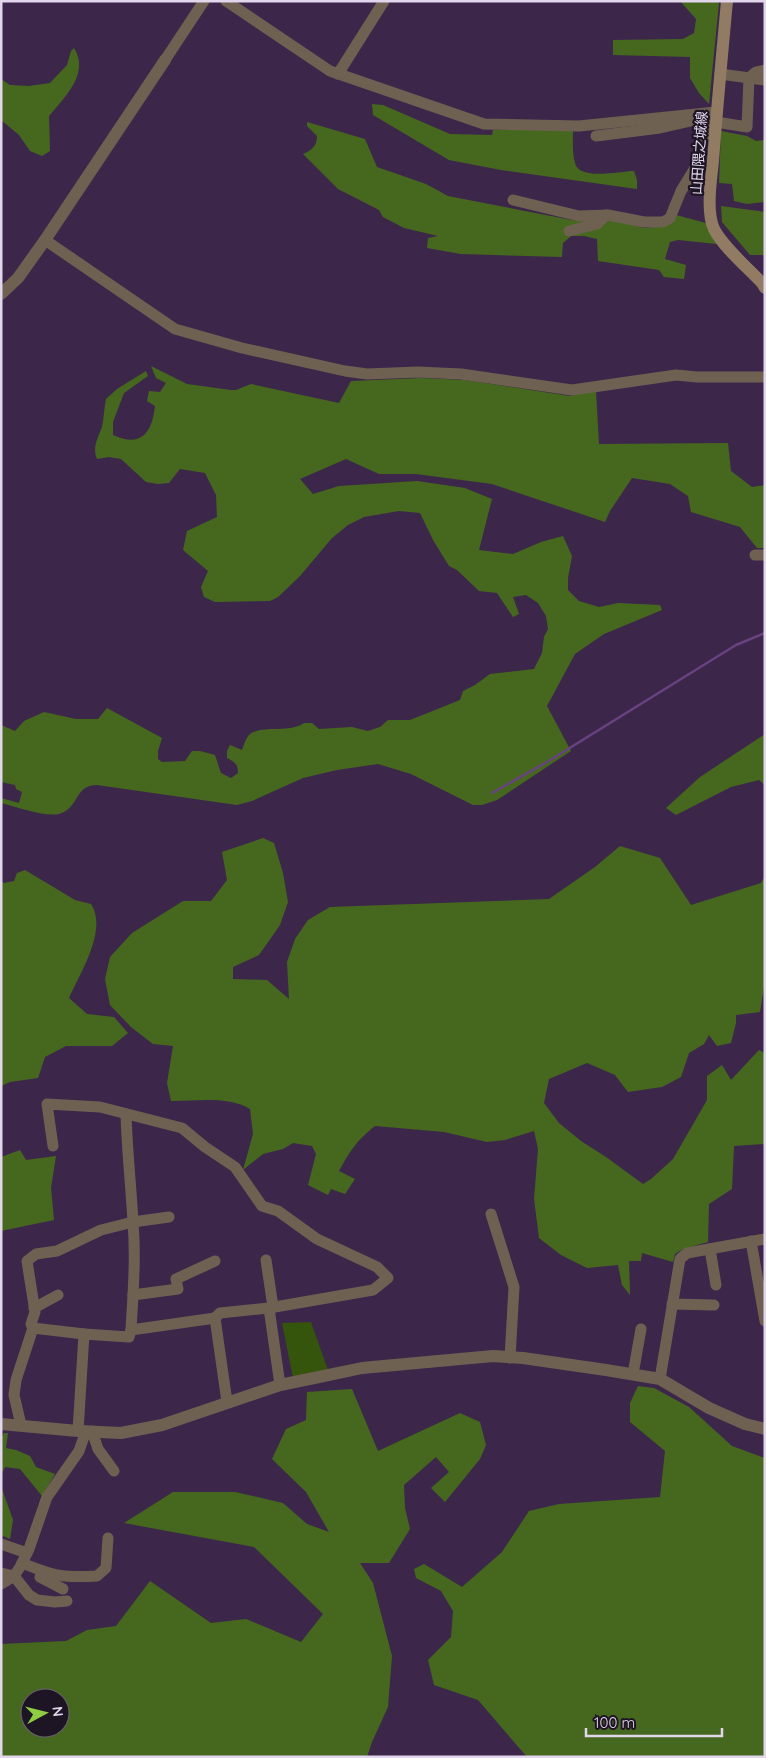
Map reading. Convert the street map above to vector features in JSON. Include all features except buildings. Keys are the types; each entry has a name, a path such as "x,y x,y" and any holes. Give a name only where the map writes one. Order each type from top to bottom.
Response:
{"main road":[{"name":"山田隈之城線","path":"727,1 716,117 710,199 711,216 714,229 726,245 764,285"}],"street":[{"path":"3,292 18,278 46,240 204,1"},
{"path":"226,1 330,71 484,124 579,126 716,117 747,128 749,78 756,72 765,70"},
{"path":"338,74 384,1"},
{"path":"720,74 765,80"},
{"path":"596,136 660,128 716,117"},
{"path":"513,200 579,216 606,215 644,222 663,222 670,218 681,191 697,165 700,145 716,117"},
{"path":"569,231 597,224 606,215"},
{"path":"46,240 175,329 242,348 345,371 367,374 418,372 462,374 572,390 676,374 697,377 765,377"},
{"path":"53,1146 47,1104 100,1107 182,1128 205,1147 235,1167 262,1206 278,1211 317,1239 377,1267 388,1278 373,1290 271,1308 220,1313 215,1318 131,1330"},
{"path":"33,1328 130,1337 135,1267 126,1114"},
{"path":"491,1214 514,1287 510,1358"},
{"path":"21,1425 14,1395 16,1380 33,1328 31,1324 35,1312 27,1261 36,1254 57,1251 101,1230 133,1222 169,1217"},
{"path":"660,1379 680,1259 687,1253 765,1239"},
{"path":"751,1241 765,1321"},
{"path":"710,1249 716,1285"},
{"path":"266,1260 280,1385"},
{"path":"133,1295 178,1289 176,1279 215,1261"},
{"path":"34,1308 58,1295"},
{"path":"672,1304 714,1305"},
{"path":"215,1318 226,1402"},
{"path":"633,1374 641,1328"},
{"path":"1,1584 21,1565 48,1497 60,1476 79,1450 85,1431 84,1334"},
{"path":"1,1424 121,1433 162,1425 280,1385 362,1368 492,1356 660,1379 709,1408 745,1424 765,1429"},
{"path":"1,1393 14,1395"},
{"path":"85,1431 114,1471"},
{"path":"1,1573 21,1565 50,1575 68,1578 97,1576 106,1568 108,1538"},
{"path":"1,1544 21,1565 63,1589"},
{"path":"21,1565 29,1595 37,1600 67,1601"}],"green space":[{"path":"680,1 717,1 719,3 709,104 699,93 690,78 690,57 613,55 613,40 683,39 694,33 696,19"},
{"path":"74,48 79,66 77,75 68,93 49,116 50,151 42,156 30,151 19,135 1,120 1,79 10,85 29,86 50,83 67,65 71,51"},
{"path":"372,104 383,105 450,134 492,135 493,130 573,130 573,155 578,169 584,172 601,174 634,171 637,189 501,170 449,160 373,115"},
{"path":"307,122 365,139 377,167 426,184 448,196 577,221 609,219 644,228 665,226 676,215 706,223 717,244 678,240 670,242 665,259 686,265 684,279 664,277 659,270 598,261 597,239 584,236 571,236 563,243 562,257 461,254 427,248 428,238 438,236 404,228 383,217 379,210 338,189 303,154 313,147 317,139 317,136 307,126"},
{"path":"721,131 747,136 756,141 765,140 765,202 747,204 734,201 732,184 719,183"},
{"path":"721,206 765,212 765,258 763,255 750,255 722,222"},
{"path":"151,366 187,384 236,390 251,384 339,403 351,381 421,378 465,380 570,396 596,391 599,444 728,443 731,471 752,487 765,485 765,548 757,548 740,527 691,512 688,496 670,484 632,478 605,522 492,484 416,474 379,474 346,459 300,479 313,494 339,486 417,481 465,488 492,499 479,550 513,554 541,542 563,536 572,556 568,590 579,601 599,607 618,603 660,605 662,610 604,634 575,654 547,706 571,751 497,800 482,805 473,805 411,774 378,764 337,770 303,778 252,801 237,805 97,785 84,789 70,807 59,814 38,813 1,803 1,798 19,803 22,792 16,789 15,785 1,782 1,725 15,731 24,721 44,712 76,719 98,719 107,708 162,738 158,759 162,762 185,761 192,751 200,751 215,755 221,773 231,778 238,773 238,770 235,764 227,758 227,751 230,745 242,750 248,736 254,732 267,729 290,728 304,723 312,723 319,729 352,727 368,731 380,727 388,720 410,720 460,700 463,691 490,674 534,669 542,653 544,637 548,629 546,616 538,603 526,595 513,597 519,614 513,617 497,593 479,591 457,570 449,566 433,540 420,513 399,511 364,517 348,525 332,538 300,576 278,597 270,601 215,602 204,597 201,587 208,571 183,550 187,531 217,517 216,495 205,473 180,469 169,483 158,484 146,482 121,459 109,457 97,459 96,455 95,447 102,427 106,399 117,389 146,371 148,376 124,393 113,422 113,435 123,439 138,439 148,430 155,406 147,401 149,391 160,392 166,383 156,378"},
{"path":"765,734 765,785 759,780 731,787 676,815 666,808 700,777"},
{"path":"263,838 274,843 283,873 288,902 280,925 259,955 233,967 233,979 267,980 289,999 287,962 295,939 308,920 330,907 549,899 595,867 620,846 660,858 691,905 761,883 765,876 765,981 760,1012 736,1015 731,1043 717,1046 709,1035 704,1044 689,1053 681,1077 662,1087 628,1092 615,1075 587,1063 549,1079 544,1103 559,1123 581,1141 643,1184 673,1159 707,1100 707,1076 722,1065 731,1080 759,1050 765,1053 765,1144 734,1146 732,1189 709,1204 708,1242 683,1249 675,1254 673,1262 642,1253 641,1261 629,1261 630,1295 622,1285 618,1265 587,1268 561,1255 539,1238 534,1199 538,1149 534,1131 505,1140 487,1142 444,1132 375,1126 354,1146 339,1171 355,1179 345,1194 331,1189 328,1195 308,1185 316,1154 312,1146 293,1143 283,1149 263,1154 243,1170 253,1134 250,1109 233,1102 171,1101 167,1083 173,1046 153,1044 131,1027 110,1005 105,979 110,957 132,933 183,901 211,901 227,880 222,852"},
{"path":"25,870 75,900 91,904 95,914 94,939 69,998 87,1014 114,1017 128,1033 112,1046 66,1046 45,1057 38,1078 10,1082 1,1086 1,881 4,883 14,881 17,873"},
{"path":"20,1150 26,1160 56,1156 51,1188 54,1220 1,1231 1,1157"},
{"path":"311,1322 328,1370 293,1378 282,1323"},
{"path":"638,1386 654,1388 689,1407 732,1446 765,1458 765,1757 527,1757 478,1700 434,1685 428,1660 451,1637 453,1611 441,1591 416,1578 414,1569 424,1564 462,1587 502,1552 529,1511 559,1504 660,1497 665,1451 630,1422 630,1403"},
{"path":"352,1389 378,1451 460,1413 480,1422 486,1445 480,1459 445,1502 431,1488 449,1472 436,1457 404,1485 405,1508 410,1529 389,1563 360,1563 373,1583 392,1656 388,1707 367,1757 1,1757 1,1644 66,1641 87,1630 116,1626 150,1581 211,1623 246,1619 301,1642 323,1614 254,1547 124,1523 173,1492 235,1492 283,1503 307,1524 329,1532 306,1492 272,1459 286,1429 306,1420 307,1392"},
{"path":"4,1433 8,1433 6,1448 30,1456 36,1467 55,1474 42,1496 20,1469 5,1467 1,1475 1,1438"},
{"path":"1,1486 13,1520 10,1539 1,1535"}],"waterway":[{"path":"492,793 547,762 736,645 765,633"}]}
